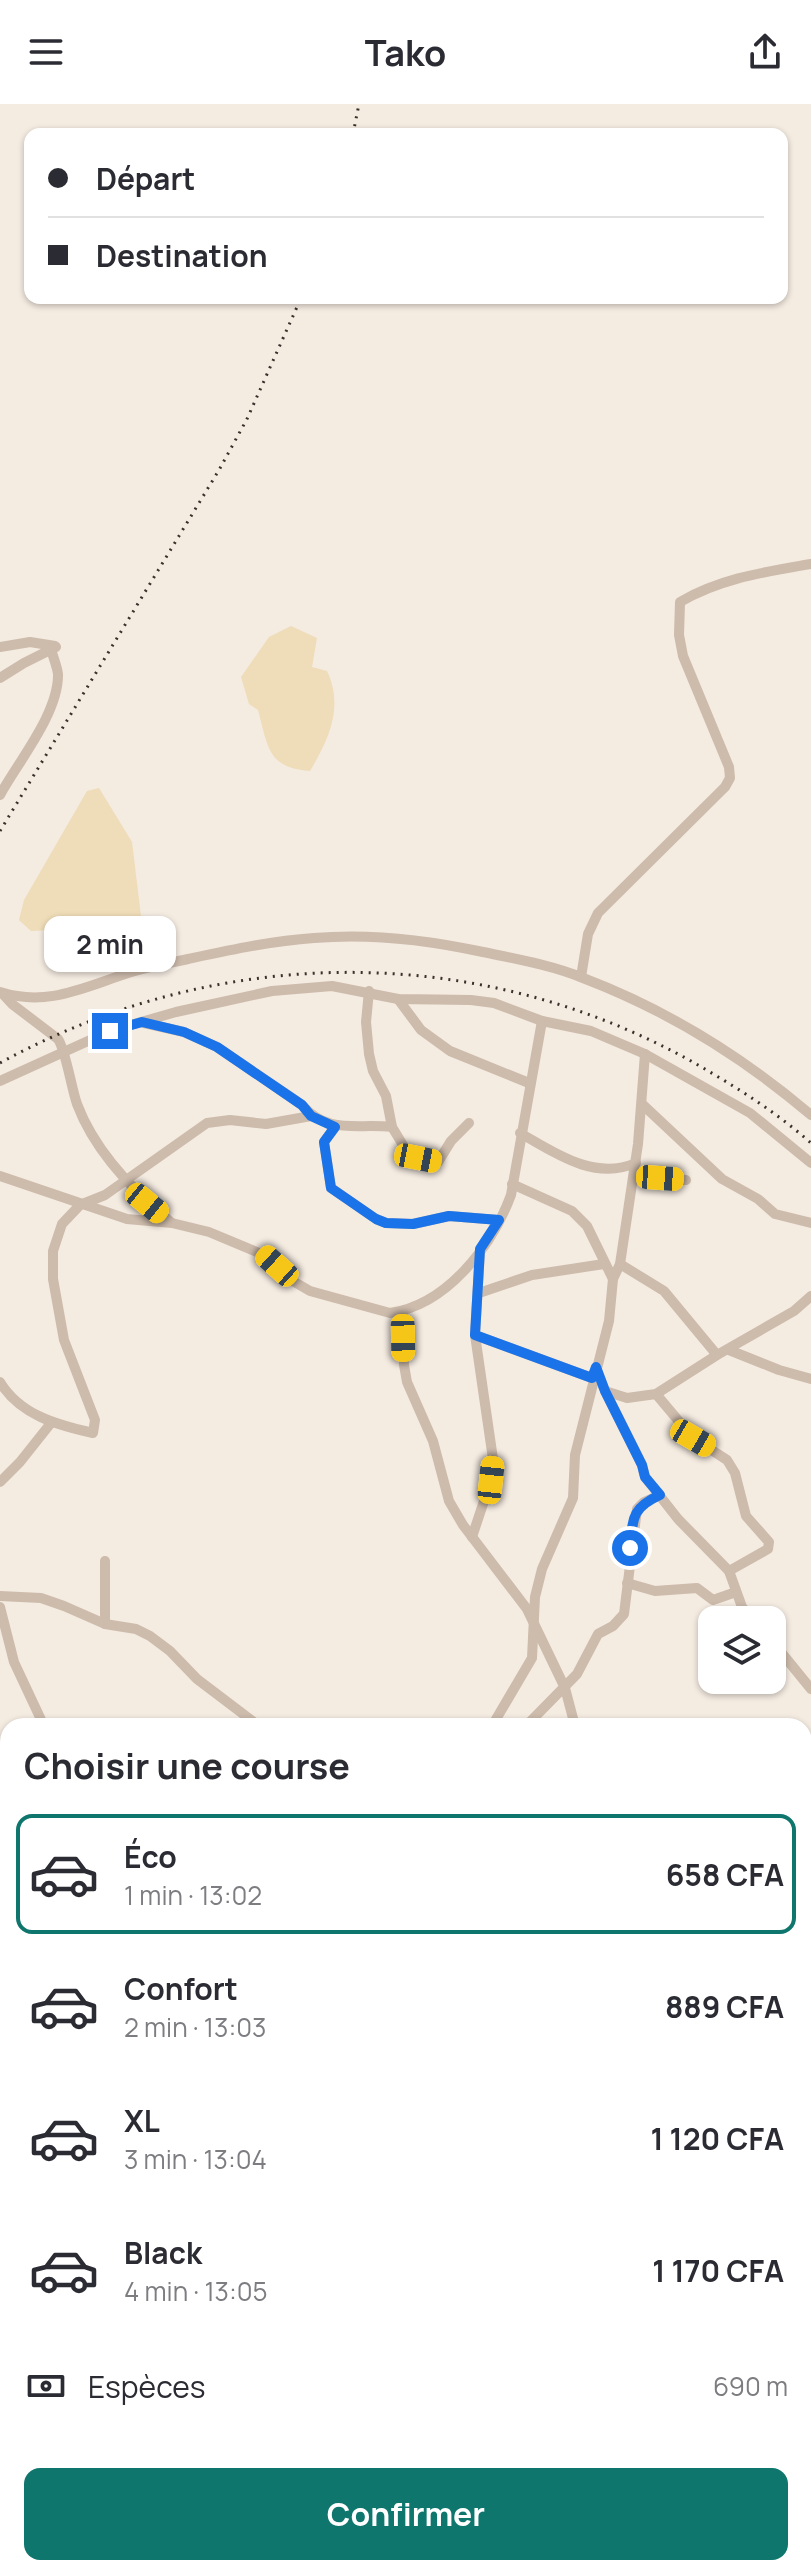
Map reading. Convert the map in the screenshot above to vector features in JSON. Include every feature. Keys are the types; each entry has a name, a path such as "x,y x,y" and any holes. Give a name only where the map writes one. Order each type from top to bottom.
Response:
{"street":[{"path":"581,977 588,934 598,913 725,787 730,778 729,767 683,656 679,635 680,602 730,579 811,564"},
{"path":"0,647 30,642 57,646 0,678"},
{"path":"0,795 39,734 52,700 58,675 51,649"},
{"path":"1,992 34,999 55,997 170,963 249,946 315,938 427,942 530,962 581,977 658,1011 746,1063 811,1115"},
{"path":"0,1081 110,1031 176,1012 272,991 332,986 398,999 494,1003 542,1021 591,1031 645,1054 750,1113 811,1163"},
{"path":"369,991 366,1022 369,1054 373,1071 386,1096 392,1127 406,1150 418,1158 438,1162 451,1141 469,1123"},
{"path":"1,992 54,1035 62,1046 78,1106 101,1151 147,1203 172,1223"},
{"path":"398,999 421,1030 450,1051 529,1083"},
{"path":"0,1176 127,1219 172,1223 209,1232 264,1255 291,1280 310,1291 390,1313 403,1311 460,1276 505,1209 542,1021"},
{"path":"142,1022 184,1032 217,1047 302,1105 311,1116 335,1127 392,1127"},
{"path":"497,1718 532,1658 535,1597 542,1569 573,1498 575,1455 609,1321 613,1279 620,1264 636,1163 645,1054"},
{"path":"642,1104 722,1179 758,1199 775,1214 811,1223"},
{"path":"0,1382 7,1394 51,1423 93,1433 95,1420 64,1340 53,1279 53,1251 62,1224 80,1205 105,1195 207,1123 230,1120 266,1124 311,1116"},
{"path":"335,1127 324,1142 331,1188 376,1219 400,1225 449,1216 499,1220"},
{"path":"520,1133 579,1164 612,1170 636,1163"},
{"path":"634,1176 686,1180"},
{"path":"512,1184 572,1211 587,1226 613,1279"},
{"path":"472,1537 491,1480 493,1459 475,1335 480,1249"},
{"path":"479,1293 532,1275 604,1264"},
{"path":"620,1264 664,1291 717,1355"},
{"path":"605,1391 627,1398 656,1394 794,1311 811,1296"},
{"path":"403,1311 407,1382 433,1441 449,1501 472,1537 527,1609 565,1688 573,1718"},
{"path":"475,1335 594,1372 634,1447 645,1477 690,1533 729,1571 742,1606"},
{"path":"729,1350 811,1379"},
{"path":"656,1394 693,1438 727,1460 735,1473 746,1516 769,1542 768,1549 729,1571"},
{"path":"0,1482 51,1423"},
{"path":"534,1718 577,1674 598,1634 613,1626 624,1614 637,1509 660,1495"},
{"path":"105,1561 105,1624"},
{"path":"627,1583 655,1591 697,1588 713,1600 736,1592"},
{"path":"0,1596 41,1598 105,1624 136,1629 170,1651 197,1679 248,1718"},
{"path":"0,1607 14,1662 40,1718"},
{"path":"786,1658 811,1689"}],"sand":[{"path":"291,626 317,638 312,667 327,671 334,697 328,735 310,771 296,769 277,760 264,734 258,710 249,704 241,677 269,637"},
{"path":"99,788 132,842 141,916 117,927 31,931 19,920 24,900 87,791"}],"railway":[{"path":"354,128 359,104"},
{"path":"0,831 219,470 247,419 298,304"},
{"path":"0,1063 83,1024 169,996 257,978 346,972 434,978 522,994 608,1022 722,1079 768,1109 811,1143"}],"route":[{"path":"110,1031 142,1022 184,1032 217,1047 302,1105 311,1116 335,1127 324,1142 331,1188 376,1219 400,1225 449,1216 499,1220 480,1249 475,1335 592,1378 596,1367 645,1477 660,1495 637,1509 630,1548"}]}
